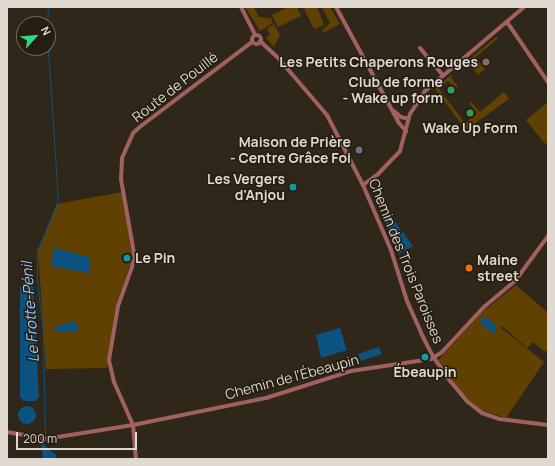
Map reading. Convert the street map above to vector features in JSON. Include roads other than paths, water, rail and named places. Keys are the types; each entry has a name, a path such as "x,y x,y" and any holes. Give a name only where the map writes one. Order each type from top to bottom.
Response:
{"street":[{"path":"241,7 255,35 259,36 260,41 256,44 252,42 252,38 255,35"},
{"path":"336,7 394,111 399,123 406,130"},
{"path":"363,185 373,179 399,153 409,119 421,95 524,7"},
{"path":"507,22 548,82"},
{"name":"Chemin des Trois Paroisses","path":"260,41 315,98 327,115 363,185 391,250 414,317 434,358 457,390 482,413 499,419 548,425"},
{"name":"Route de Pouillé","path":"136,459 133,425 114,382 109,360 118,306 132,267 134,252 121,179 122,158 133,133 252,42"},
{"path":"420,48 443,75"},
{"path":"394,111 401,117 409,119"},
{"path":"434,358 456,340 484,307 515,281 548,236"},
{"name":"Chemin de l'Ébeaupin","path":"7,432 41,439 50,439 133,425 266,398 351,371 411,364 434,358"}],"water":[{"path":"392,218 413,246 399,254 385,221"},
{"path":"54,248 89,257 89,273 51,266"},
{"path":"23,283 29,283 33,287 39,397 36,401 24,401 20,397 20,288"},
{"path":"484,316 497,326 494,334 480,323"},
{"path":"76,321 78,331 55,332 55,327"},
{"path":"340,328 347,350 321,358 316,335"},
{"path":"379,347 382,354 361,361 358,354"},
{"path":"27,406 33,409 36,415 33,421 27,424 21,421 18,415 21,409"},
{"path":"41,442 45,442 44,445 56,455 56,459 43,459"}],"waterway":[{"name":"Le Frotte-Pénil","path":"47,16 48,7"},
{"name":"Le Frotte-Pénil","path":"45,438 43,333 37,280 37,251 58,200 49,56"}],"place":[{"name":"Les Petits Chaperons Rouges","path":"486,62"},
{"name":"Club de forme - Wake up form","path":"451,90"},
{"name":"Wake Up Form","path":"470,113"},
{"name":"Maison de Prière - Centre Grâce Foi","path":"359,150"},
{"name":"Les Vergers d'Anjou","path":"293,187"},
{"name":"Le Pin","path":"127,258"},
{"name":"Maine street","path":"469,268"},
{"name":"Ébeaupin","path":"425,357"}]}
